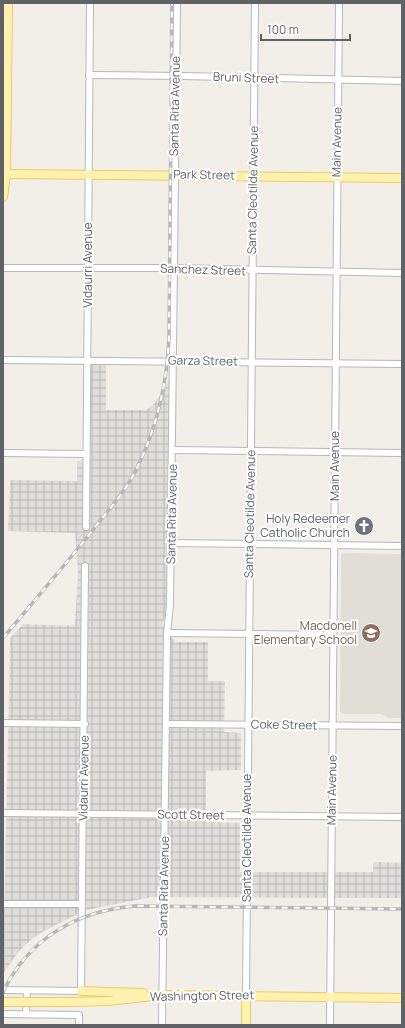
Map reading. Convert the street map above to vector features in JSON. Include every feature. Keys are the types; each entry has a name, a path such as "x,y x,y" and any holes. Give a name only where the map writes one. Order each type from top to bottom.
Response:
{"main road":[{"path":"3,197 6,174 8,3"},
{"name":"Park Street","path":"6,174 402,178"},
{"path":"80,991 162,995"},
{"name":"Washington Street","path":"3,1002 108,1001 162,995 402,998"},
{"name":"Santa Cleotilde Avenue","path":"246,995 246,1025"}],"street":[{"name":"Vidaurri Avenue","path":"86,527 85,454 90,3"},
{"name":"Santa Rita Avenue","path":"162,1025 167,724 167,626 170,605 171,543 177,3"},
{"name":"Santa Cleotilde Avenue","path":"246,995 255,3"},
{"name":"Main Avenue","path":"330,1025 339,3"},
{"name":"Bruni Street","path":"89,74 176,75 254,79 402,81"},
{"name":"Sanchez Street","path":"3,268 173,268 402,274"},
{"name":"Garza Street","path":"3,360 172,360 402,364"},
{"path":"172,450 402,453"},
{"path":"3,453 85,454"},
{"path":"171,543 402,546"},
{"name":"Vidaurri Avenue","path":"80,991 84,814 85,566"},
{"path":"167,634 333,635"},
{"path":"3,722 85,724"},
{"name":"Coke Street","path":"167,724 402,726"},
{"name":"Scott Street","path":"3,813 402,817"},
{"path":"3,904 81,904"},
{"path":"3,990 80,991"},
{"path":"26,1014 27,991"},
{"path":"3,1014 79,1015 79,1025"}],"shaded area":[{"path":"91,363 106,363 106,410 146,410 155,403 171,377 169,604 162,625 175,642 208,642 208,681 225,681 224,732 241,733 241,770 206,771 206,822 240,823 240,872 373,872 373,862 402,863 402,898 152,897 86,910 44,931 32,939 19,951 3,974 10,638 23,624 75,626 78,573 75,533 8,531 10,480 77,481 77,461 91,460 89,372"},
{"name":"Macdonell Elementary School","path":"341,554 402,554 402,718 389,718 380,714 344,714 340,712"}],"railway":[{"path":"3,638 127,486 149,440 159,407 166,373 169,338 172,3"},
{"path":"3,992 26,956 41,942 75,921 114,909 135,906 402,909"}],"place":[{"name":"Holy Redeemer Catholic Church","path":"364,526"},
{"name":"Macdonell Elementary School","path":"371,633"}]}
